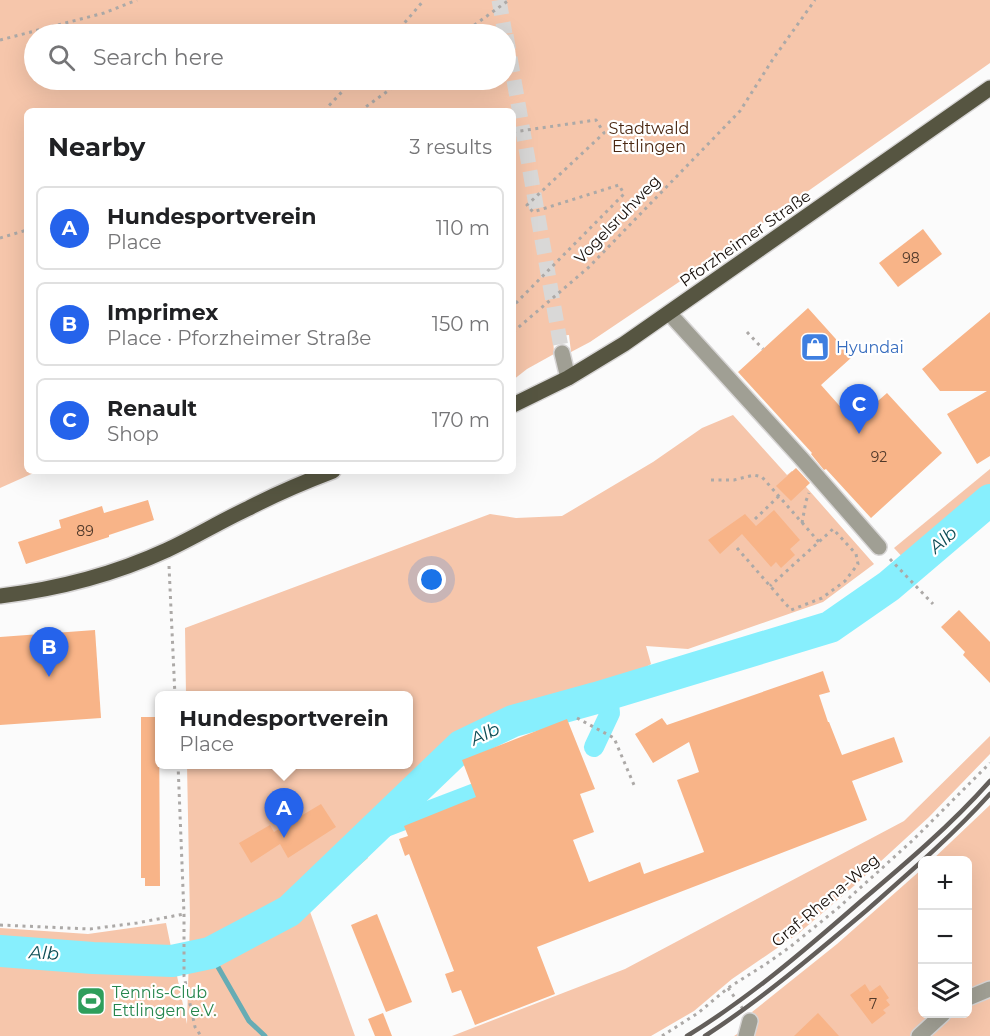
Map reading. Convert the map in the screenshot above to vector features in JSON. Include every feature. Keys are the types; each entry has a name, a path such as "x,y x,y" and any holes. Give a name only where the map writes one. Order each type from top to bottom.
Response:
{"main road":[{"name":"Pforzheimer Straße","path":"516,404 567,378 624,344 990,88"},
{"path":"0,596 63,586 145,559 248,508 325,474"}],"street":[{"path":"669,313 879,547"},
{"path":"562,352 567,378"},
{"path":"972,996 990,989"},
{"path":"919,1036 939,1018"},
{"path":"746,1036 750,1021"}],"path":[{"path":"62,24 104,13 137,0"},
{"path":"404,24 424,0"},
{"path":"476,24 509,0"},
{"name":"Vogelsruhweg","path":"516,329 589,267 740,111 773,58 815,0"},
{"path":"0,40 24,34"},
{"path":"327,108 344,90"},
{"path":"364,108 389,90"},
{"path":"516,132 596,120 604,133 527,205 533,212 619,185 624,194 516,303"},
{"path":"0,238 24,231"},
{"path":"747,332 763,349"},
{"path":"711,480 734,480 754,475 762,477 819,542"},
{"path":"802,523 808,495 820,480"},
{"path":"755,519 779,496"},
{"path":"737,548 791,610 822,598 845,581 858,564 856,554 833,529 770,585"},
{"path":"169,563 175,691"},
{"path":"897,567 933,604"},
{"path":"577,718 615,738 634,785"},
{"name":"Graf-Rhena-Weg","path":"662,1036 698,1013 728,988 782,953 838,908 914,840 990,763"},
{"path":"178,769 184,976 195,1027 201,1036"},
{"path":"0,925 90,929 184,914"},
{"path":"728,988 750,1021"}],"green space":[{"name":"Stadtwald Ettlingen","path":"0,0 990,0 990,63 590,342 571,352 569,335 553,336 554,354 516,378 516,108 24,108 24,474 31,474 0,488"},
{"path":"733,415 787,475 792,471 874,564 823,602 688,649 646,646 651,664 620,683 525,710 455,738 358,833 368,858 309,909 355,1036 0,1036 0,928 88,934 166,923 187,1024 190,919 187,769 413,769 413,691 186,691 185,628 490,514 516,518 562,516 653,462 702,428"},
{"path":"990,469 990,518 921,577 894,548"},
{"path":"990,736 990,754 929,817 855,885 799,933 732,979 694,1011 651,1036 452,1036 625,969 904,821"},
{"path":"990,805 990,1036 734,1036 757,1021 752,1012 837,944 918,873 918,1018 972,1018 972,856 936,856"}],"building":[{"path":"923,229 942,254 898,287 879,263"},
{"path":"808,308 852,357 821,385 854,422 887,393 942,453 871,518 826,469 824,470 812,453 738,372"},
{"path":"990,312 990,456 977,464 947,414 987,391 940,391 922,369"},
{"path":"796,468 810,483 791,501 776,486"},
{"path":"148,500 154,520 26,564 18,542 61,528 59,520 102,506 104,513"},
{"path":"774,510 800,540 790,549 795,555 781,568 776,562 771,567 742,534 720,554 708,540 745,514 756,526"},
{"path":"959,610 990,642 990,683 963,655 965,652 941,627"},
{"path":"95,630 101,718 0,725 0,637"},
{"path":"823,671 830,692 819,695 842,755 894,737 903,762 852,781 867,820 537,947 555,994 475,1025 461,990 452,993 445,974 454,971 409,854 405,856 399,839 408,836 404,826 476,797 462,760 567,719 595,789 580,794 594,832 573,840 589,882 640,862 644,874 704,852 677,780 699,772 689,742 653,763 635,734 662,718 667,725"},
{"path":"141,717 155,717 155,769 159,769 160,886 145,886 145,878 141,878"},
{"path":"321,804 336,827 288,858 280,844 251,863 239,843 270,825 274,832"},
{"path":"377,914 412,1002 386,1012 351,925"},
{"path":"865,984 870,992 880,985 889,998 886,1000 890,1005 883,1010 886,1013 872,1024 850,995"},
{"path":"383,1013 392,1036 375,1036 368,1019"},
{"path":"818,1013 839,1036 794,1036"}],"waterway":[{"name":"Alb","path":"0,951 172,961 210,953 289,911 461,746 513,721 830,627 889,586 990,500"},
{"path":"594,747 610,713 608,695"},
{"path":"379,825 386,827 475,793"},
{"path":"210,953 249,1021 265,1036"}],"tunnel":[{"path":"499,0 503,24"},
{"path":"516,90 562,353"}],"railway":[{"path":"687,1036 754,990 818,938 927,844 990,781"},
{"path":"705,1036 768,991 867,910 976,810 990,794"}],"place":[{"name":"Hyundai","path":"815,347"},
{"name":"Renault","path":"859,434"},
{"name":"Imprimex","path":"49,677"},
{"name":"Hundesportverein","path":"284,838"},
{"name":"Tennis-Club Ettlingen e.V.","path":"91,1001"}]}
